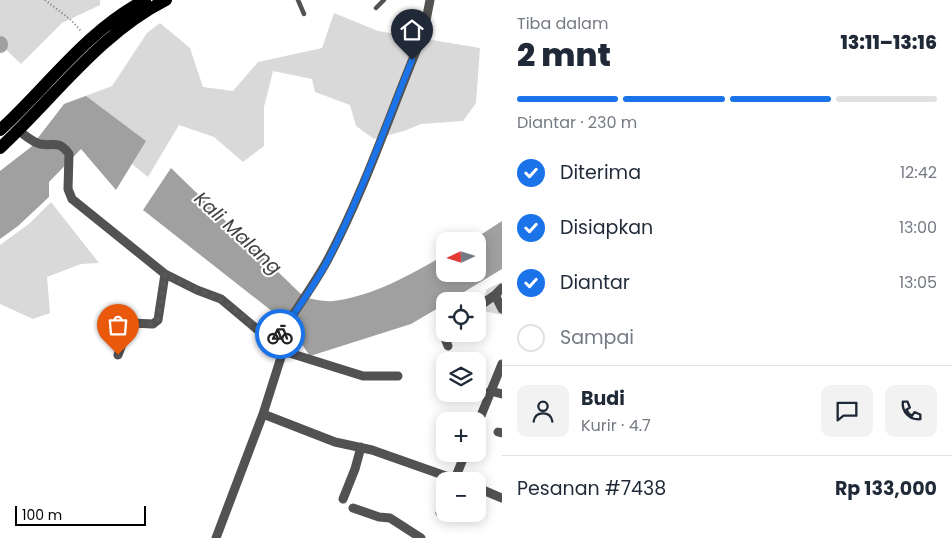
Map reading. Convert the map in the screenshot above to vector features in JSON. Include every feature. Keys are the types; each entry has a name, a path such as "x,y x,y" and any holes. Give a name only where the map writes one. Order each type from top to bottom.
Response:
{"main road":[{"path":"0,148 67,61 89,40 127,11 145,0"},
{"path":"0,130 20,123 96,50 127,24 166,0"}],"street":[{"path":"275,342 328,260 362,187 419,44 430,0"},
{"path":"20,123 39,144 57,144 69,154 68,180 72,199 165,274 220,299 283,350 363,376 398,376"},
{"path":"118,355 128,325 132,323 153,324 159,317 165,274"},
{"path":"486,301 502,288"},
{"path":"495,295 502,309"},
{"path":"446,342 448,346"},
{"path":"216,538 263,414 283,350"},
{"path":"482,412 502,364"},
{"path":"490,391 502,394"},
{"path":"263,414 335,442 361,447 436,474"},
{"path":"343,499 361,447"},
{"path":"486,491 502,498"},
{"path":"353,508 379,517 390,518 421,538"}],"lane":[{"path":"298,0 304,14"},
{"path":"376,8 384,0"}],"path":[{"path":"45,0 71,20 89,40"}],"shaded area":[{"path":"0,0 100,0 100,5 62,23 21,64 0,44"},
{"path":"334,13 378,31 480,48 476,103 463,121 421,124 374,139 356,126 350,105 315,92 312,79 273,71 264,107 264,146 243,162 214,137 179,125 148,177 97,136 64,104 112,86 147,33 160,23 190,48 203,87 233,91 258,62 322,48"},
{"path":"51,202 99,263 81,264 47,277 50,313 33,319 0,304 0,245 30,223"},
{"path":"502,282 502,315 486,312 487,289"}],"water":[{"path":"86,96 146,141 116,190 81,149 49,182 49,197 18,226 0,239 0,171 31,147 64,104"},
{"path":"171,168 305,298 333,301 363,295 391,284 436,260 436,282 480,282 464,292 436,292 436,309 411,324 310,356 287,323 143,210"},
{"path":"502,221 502,269 486,279 485,232"}],"waterway":[{"name":"Kali Malang","path":"305,319 321,332 381,309"}],"way so far":[{"path":"118,355 128,325 132,323 153,324 159,317 165,274 229,304 274,344 280,334"}],"route":[{"path":"280,334 311,289 328,260 362,187 412,60"}]}
